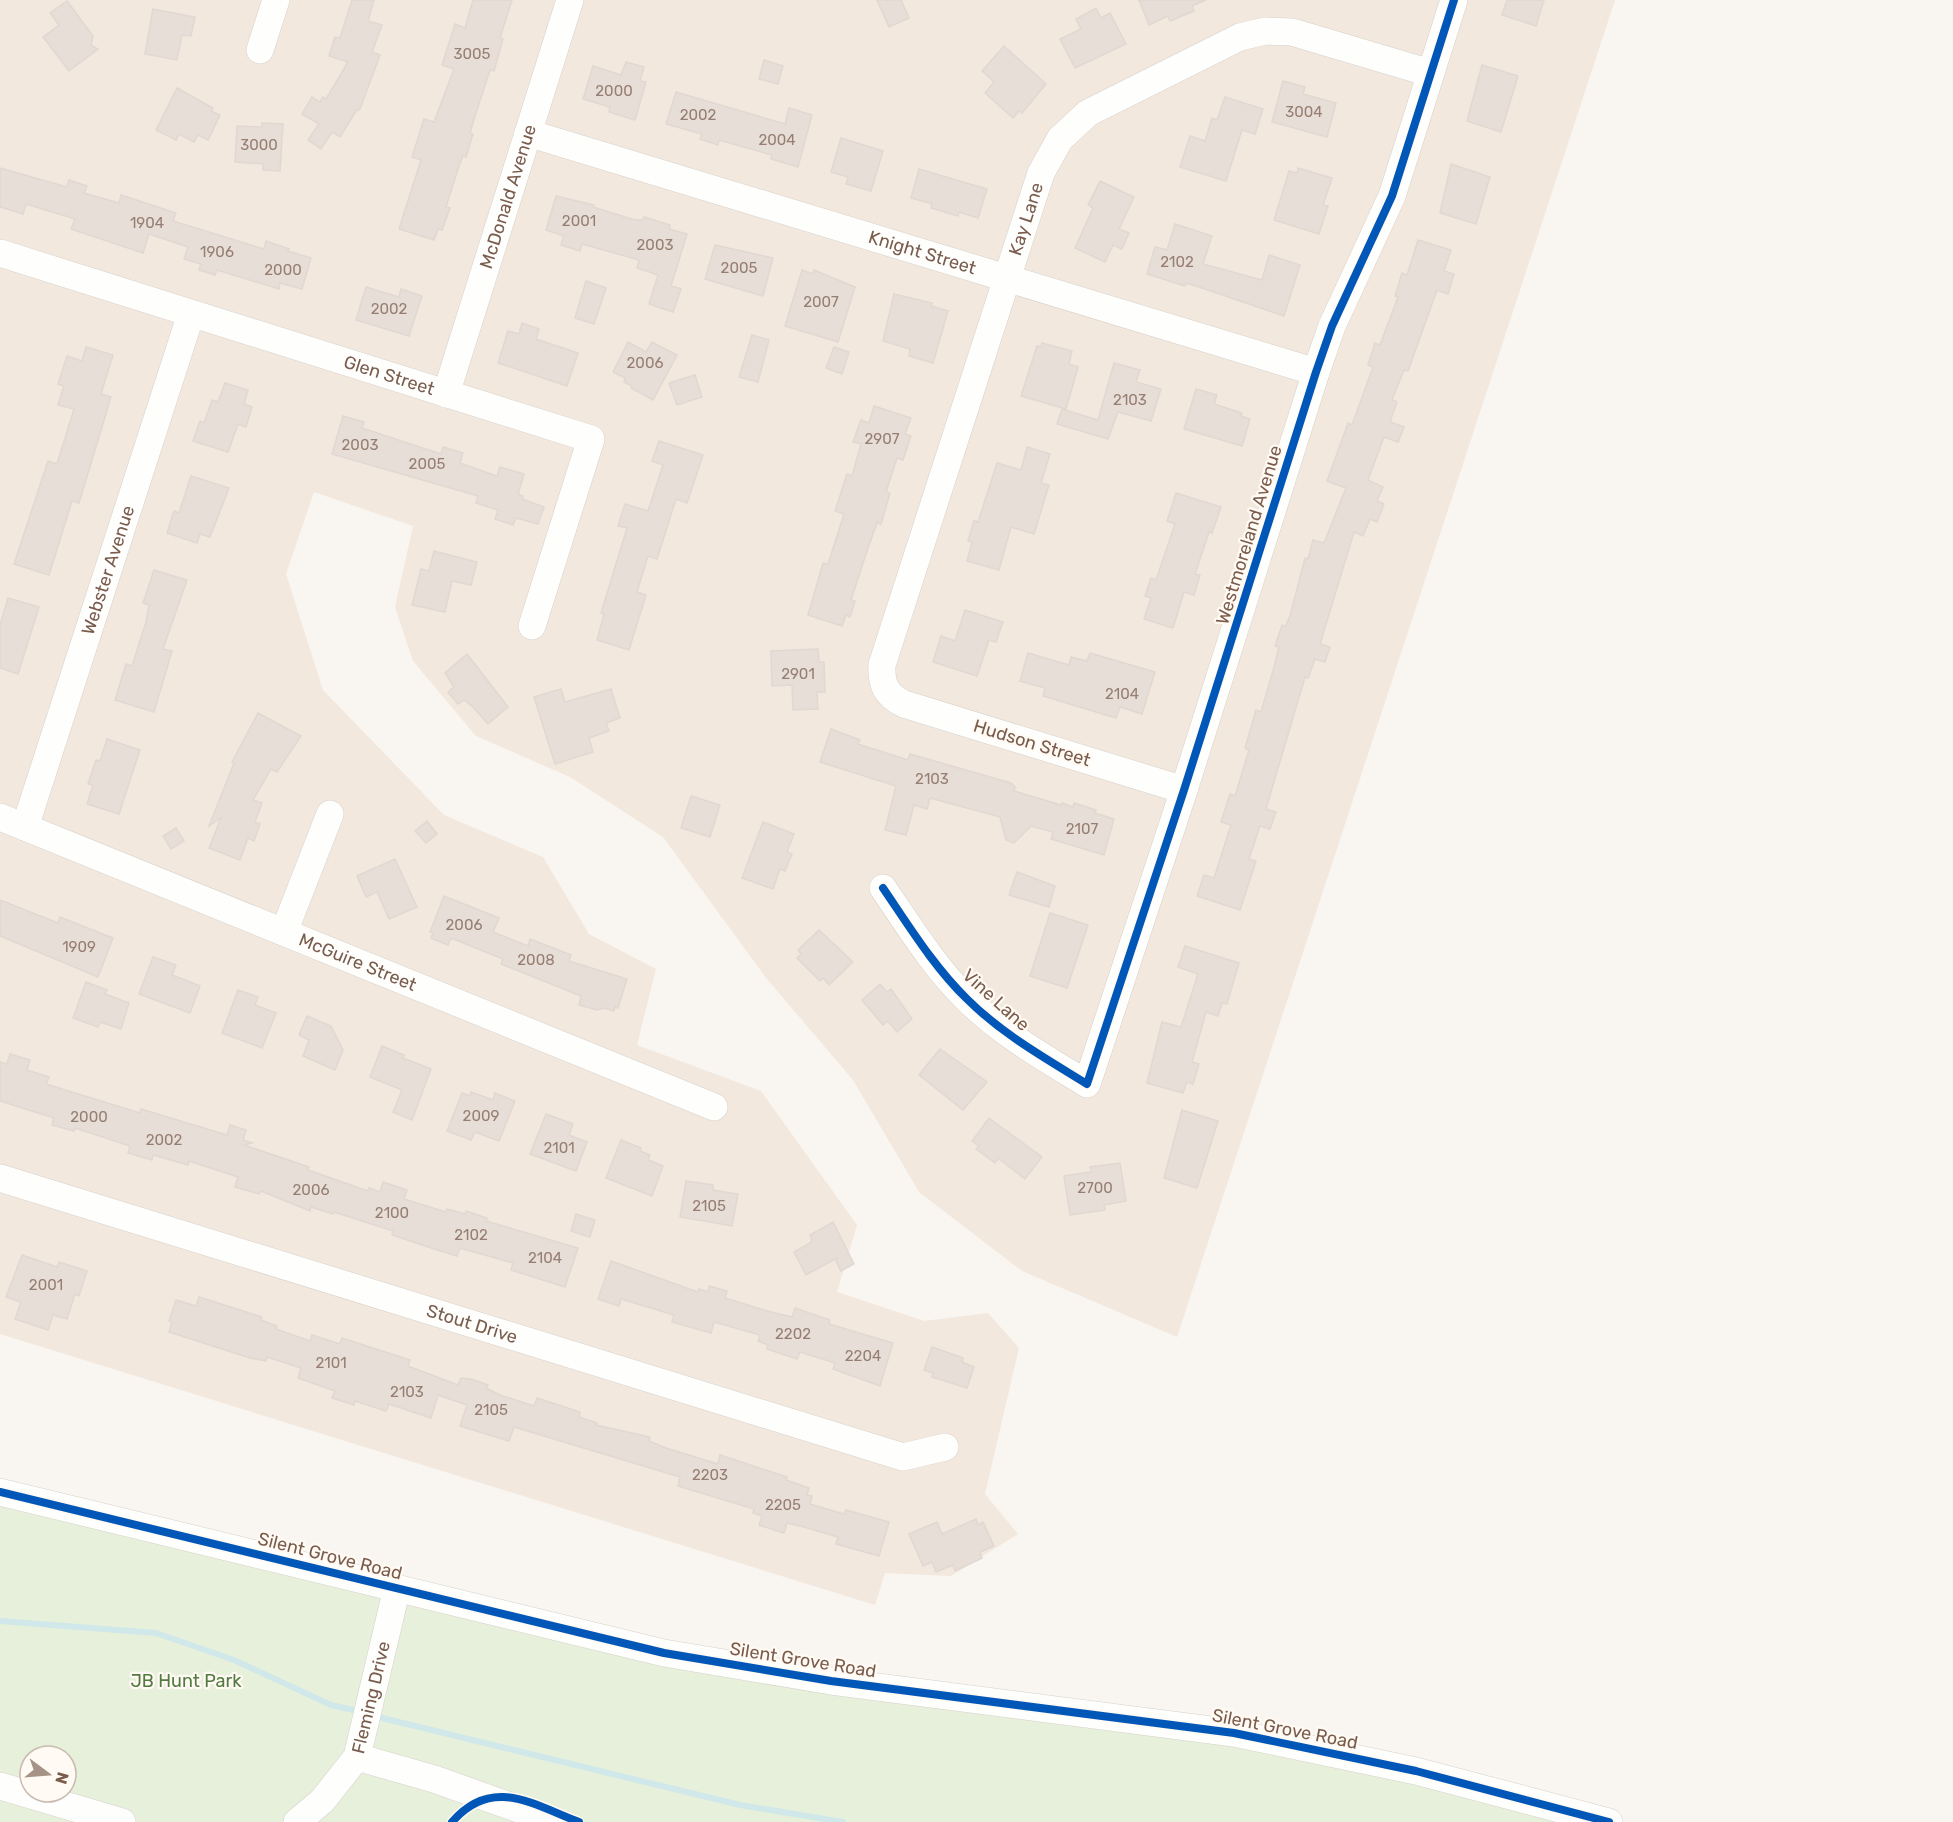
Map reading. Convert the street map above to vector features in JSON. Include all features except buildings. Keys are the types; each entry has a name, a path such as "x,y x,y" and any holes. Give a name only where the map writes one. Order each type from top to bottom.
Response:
{"street":[{"path":"260,50 276,0"},
{"name":"McDonald Avenue","path":"446,394 570,0"},
{"name":"Westmoreland Avenue","path":"1087,1084 1184,790 1316,372 1332,326 1392,196 1454,0"},
{"name":"Kay Lane","path":"884,688 882,665 1041,173 1060,139 1088,113 1240,37 1265,31 1292,32 1430,73"},
{"name":"Knight Street","path":"528,133 1316,372"},
{"name":"Glen Street","path":"0,253 591,439 532,626"},
{"name":"Webster Avenue","path":"25,827 191,314"},
{"name":"Hudson Street","path":"884,688 891,697 904,704 1184,790"},
{"path":"284,932 330,814"},
{"name":"McGuire Street","path":"0,817 714,1107"},
{"name":"Vine Lane","path":"883,888 922,944 965,997 1023,1045 1087,1084"},
{"name":"Stout Drive","path":"0,1178 903,1457 945,1447"},
{"name":"Silent Grove Road","path":"0,1492 664,1653 748,1668 1085,1712 1277,1742 1416,1771 1609,1822"},
{"name":"Fleming Drive","path":"297,1822 322,1801 357,1756 397,1588"},
{"path":"357,1756 434,1779 555,1822"},
{"path":"0,1786 122,1822"}],"shaded area":[{"path":"0,0 1615,0 1177,1337 1022,1271 919,1192 853,1080 767,979 663,837 570,777 476,736 413,661 395,607 413,526 314,492 286,574 323,690 444,815 543,857 589,934 656,969 637,1045 761,1091 857,1225 837,1292 924,1321 988,1313 1019,1348 985,1494 1018,1534 951,1576 885,1573 875,1605 0,1334"}],"green space":[{"name":"JB Hunt Park","path":"0,1492 595,1636 1062,1709 1609,1822 0,1822"}],"waterway":[{"path":"0,1621 156,1633 234,1660 331,1705 362,1712"},
{"path":"374,1716 740,1805 843,1822"}],"cycle path":[{"path":"883,888 933,960 980,1012 1040,1055 1087,1084 1184,790 1316,372 1332,326 1392,196 1454,0"},
{"path":"0,1492 664,1653 831,1681 1234,1733 1416,1771 1609,1822"},
{"path":"452,1822 467,1808 482,1800 497,1797 529,1802 579,1822"}]}
